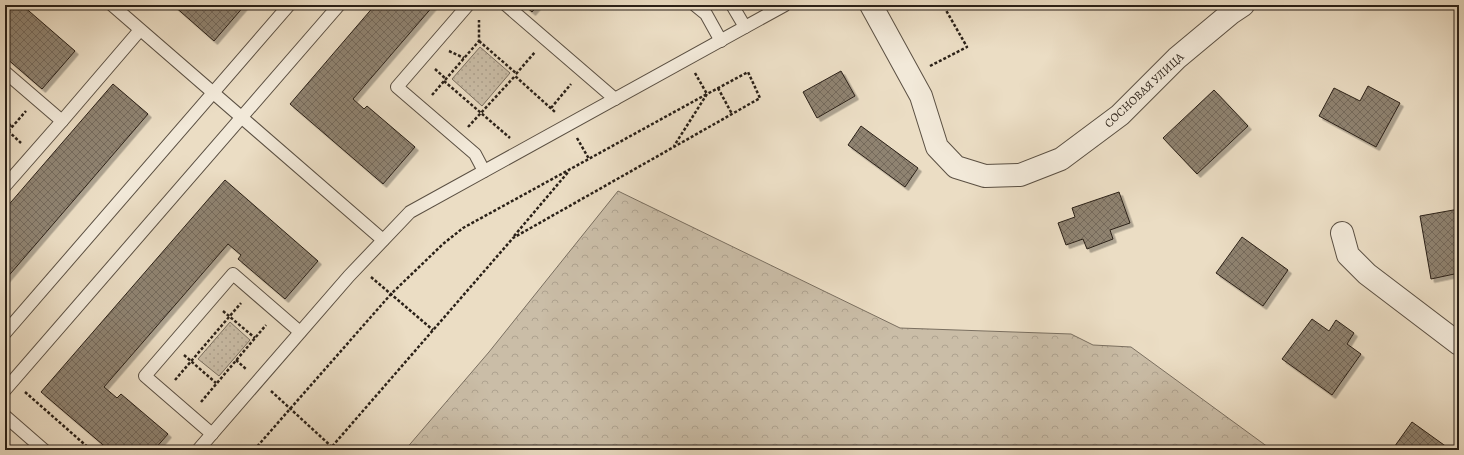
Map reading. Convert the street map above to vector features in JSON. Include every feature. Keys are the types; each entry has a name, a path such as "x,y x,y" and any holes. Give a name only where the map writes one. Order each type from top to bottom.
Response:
{"street":[{"name":"СОСНОВАЯ УЛИЦА","path":"871,5 921,96 937,147 956,168 985,176 1020,175 1060,159 1120,115 1177,58 1231,12 1243,5"},
{"path":"1342,233 1348,255 1367,274 1459,344"}],"lane":[{"path":"112,5 384,240"},
{"path":"5,333 290,5"},
{"path":"9,386 339,5"},
{"path":"468,5 397,87 475,154 484,171"},
{"path":"506,5 615,99"},
{"path":"695,5 706,14 721,41"},
{"path":"732,5 746,27"},
{"path":"198,450 358,266 410,212 786,5"},
{"path":"5,186 140,30"},
{"path":"5,72 62,121"},
{"path":"212,434 145,376 172,344 233,274 300,332"},
{"path":"5,416 44,450"}],"path":[{"path":"911,76 967,47 943,5"},
{"path":"421,107 479,41 478,15"},
{"path":"458,139 546,40"},
{"path":"479,41 569,124 589,159"},
{"path":"686,60 707,94"},
{"path":"551,108 582,71"},
{"path":"254,450 391,294 443,244 463,228 748,72 760,98 513,238"},
{"path":"444,81 514,141"},
{"path":"718,88 732,114"},
{"path":"674,146 707,94"},
{"path":"5,135 36,98"},
{"path":"5,115 11,127"},
{"path":"329,450 513,238 571,168"},
{"path":"358,266 433,330"},
{"path":"164,392 252,291"},
{"path":"210,300 254,338"},
{"path":"190,414 276,312"},
{"path":"172,344 216,383"},
{"path":"236,360 332,447"},
{"path":"9,386 91,450"}],"green space":[{"path":"480,47 510,73 482,106 452,79"},
{"path":"618,191 900,328 1071,334 1093,345 1131,347 1272,450 405,450 489,352"},
{"path":"230,322 250,340 219,376 198,359"}],"building":[{"path":"5,5 22,5 75,51 42,89 5,57"},
{"path":"173,5 245,5 214,41"},
{"path":"375,5 434,5 353,99 364,109 367,106 415,147 383,184 290,104"},
{"path":"524,5 538,5 532,12"},
{"path":"841,71 855,96 817,118 803,92"},
{"path":"113,84 148,114 5,280 5,209"},
{"path":"1368,86 1400,103 1376,147 1319,116 1334,88 1360,101"},
{"path":"1214,90 1248,126 1197,174 1163,138"},
{"path":"861,126 918,168 905,187 848,145"},
{"path":"225,180 318,261 285,299 238,259 241,255 228,244 104,387 117,398 121,394 168,434 154,450 109,450 41,392"},
{"path":"1119,192 1130,223 1110,230 1113,239 1087,249 1083,239 1066,245 1058,223 1075,217 1072,208"},
{"path":"1459,209 1459,273 1431,279 1420,216"},
{"path":"1242,237 1288,270 1263,306 1216,273"},
{"path":"1312,319 1329,331 1336,320 1354,333 1347,344 1361,354 1332,395 1282,359"},
{"path":"1412,422 1451,450 1392,450"}]}
